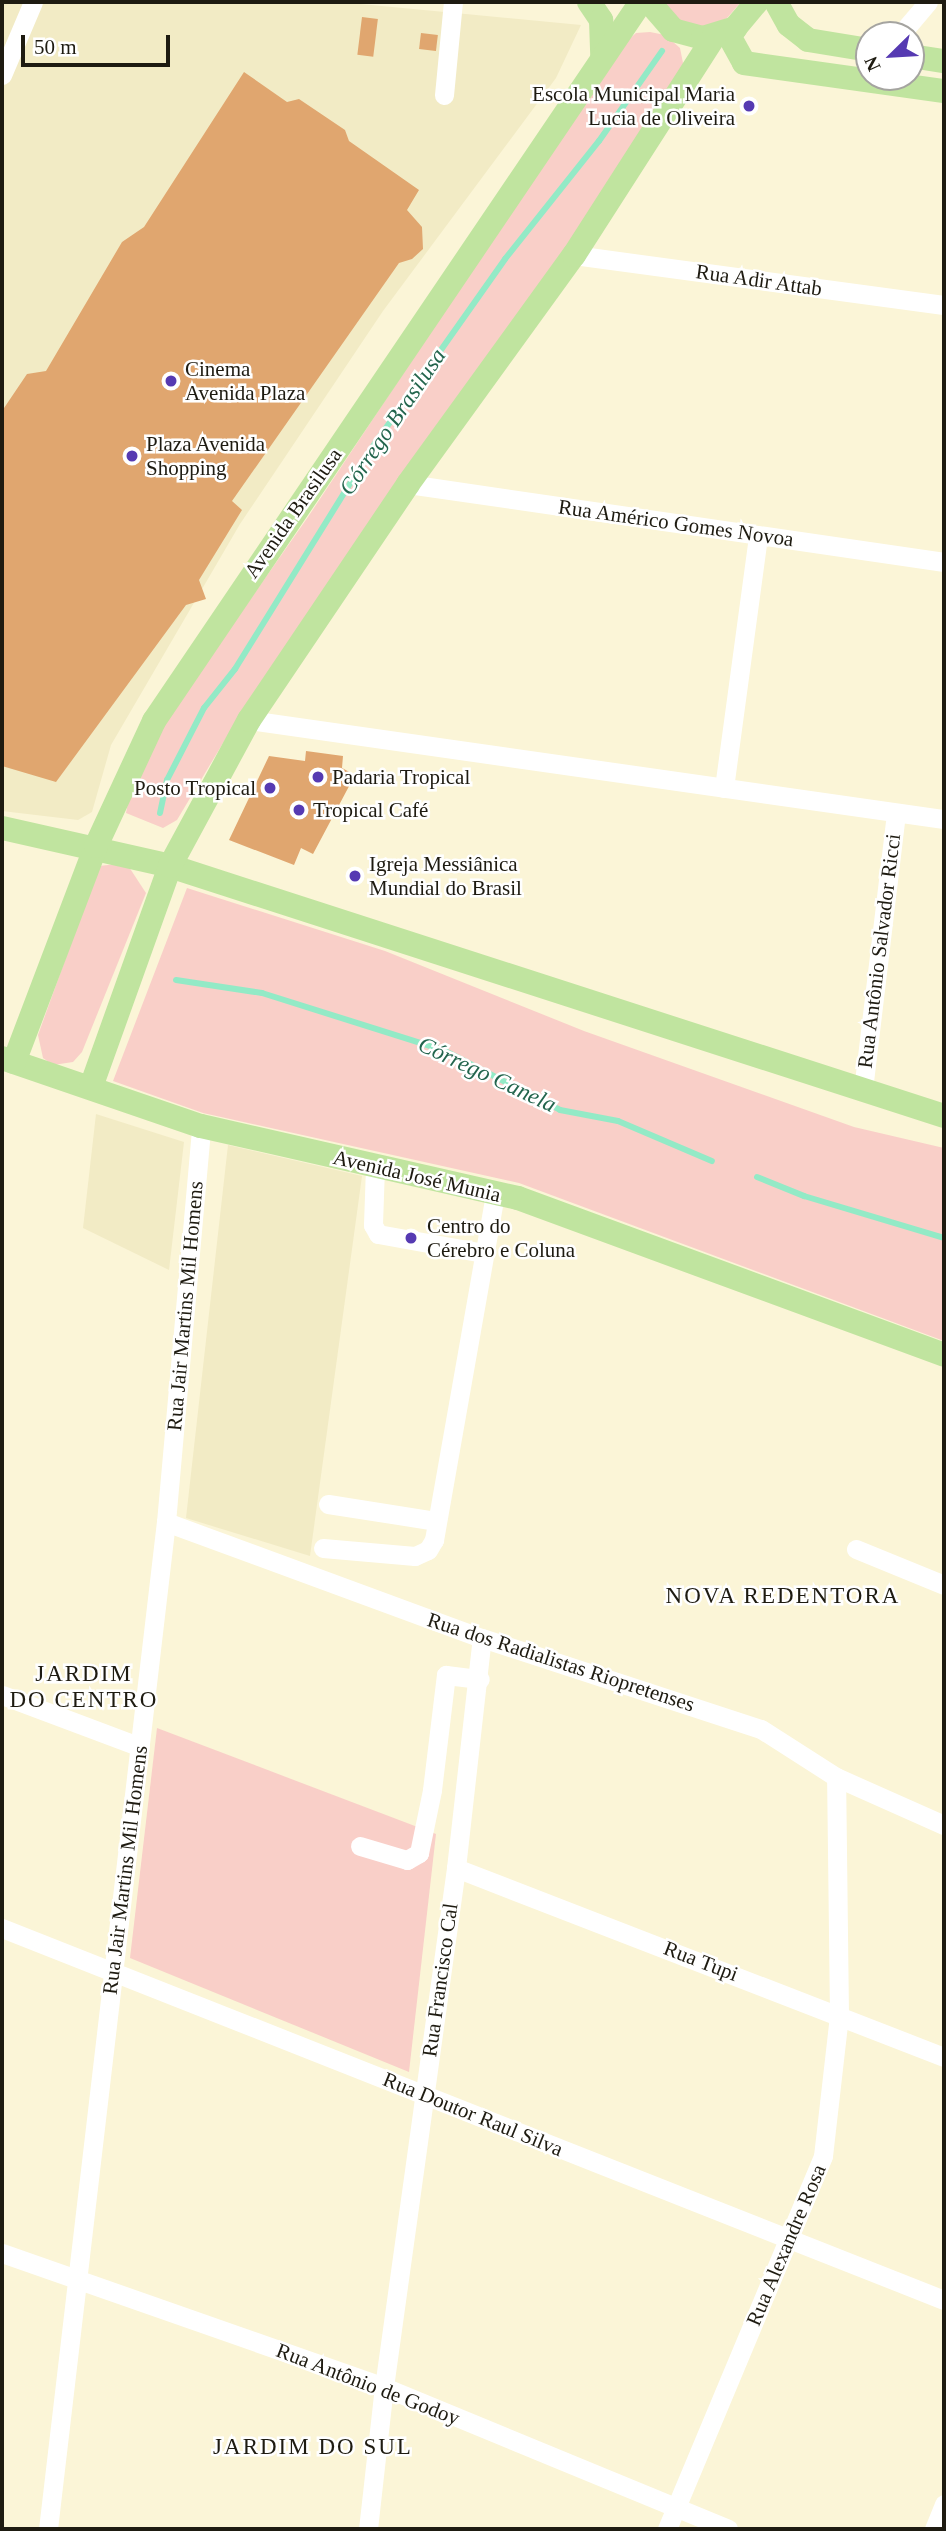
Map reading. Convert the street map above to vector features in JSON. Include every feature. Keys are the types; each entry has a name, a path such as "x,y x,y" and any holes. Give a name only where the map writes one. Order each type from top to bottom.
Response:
{"main road":[{"path":"589,2 601,20 602,57"},
{"name":"Avenida Brasilusa","path":"8,1060 96,846 153,721 195,654 506,205 641,2"},
{"path":"649,2 673,30 695,38 721,35"},
{"path":"91,1087 170,866 249,720 408,484 574,255 721,35 757,2"},
{"path":"776,2 789,25 808,40 855,48"},
{"path":"721,35 744,63 855,75"},
{"path":"925,58 944,61"},
{"path":"925,87 944,91"},
{"path":"2,828 96,846 170,866 944,1116"},
{"name":"Avenida José Munia","path":"8,1060 201,1126 495,1193 944,1355"}],"street":[{"path":"2,75 33,2"},
{"path":"441,2 437,93 453,2"},
{"path":"912,21 928,2"},
{"name":"Rua Adir Attab","path":"574,255 944,305"},
{"name":"Rua Américo Gomes Novoa","path":"408,484 944,562"},
{"path":"724,788 758,535"},
{"path":"249,720 944,819"},
{"name":"Rua Antônio Salvador Ricci","path":"863,1090 896,813"},
{"name":"Rua Jair Martins Mil Homens","path":"48,2529 75,2278 114,1972 166,1522 201,1126"},
{"path":"375,1167 373,1225 378,1234 484,1253"},
{"path":"323,1548 415,1556 428,1550 438,1521 495,1193"},
{"path":"327,1504 438,1521"},
{"name":"Rua dos Radialistas Riopretenses","path":"166,1522 482,1638 761,1729 836,1777 944,1825"},
{"path":"856,1549 944,1585"},
{"name":"Rua Francisco Cal","path":"368,2529 384,2386 456,1868 480,1679 482,1638"},
{"path":"360,1846 407,1860 419,1853 432,1790 446,1675 480,1679"},
{"path":"2,1695 140,1747"},
{"name":"Rua Alexandre Rosa","path":"667,2529 823,2156 839,2015 836,1777"},
{"name":"Rua Tupi","path":"456,1868 944,2057"},
{"name":"Rua Doutor Raul Silva","path":"2,1928 944,2300"},
{"name":"Rua Antônio de Godoy","path":"2,2253 384,2386 728,2529"},
{"path":"934,2529 944,2504"}],"shaded area":[{"path":"2,2 340,2 581,25 556,78 383,311 240,524 111,745 92,812 78,820 2,811"},
{"path":"662,2 741,2 727,18 711,26 694,27 677,20"},
{"path":"636,33 665,35 680,48 684,68 651,124 229,733 177,820 163,828 126,813 131,788 158,731 308,517 619,48"},
{"path":"117,864 129,867 146,893 82,1052 73,1062 53,1065 43,1058 38,1035 99,866"},
{"path":"187,888 385,951 584,1031 854,1127 944,1148 944,1341 519,1183 203,1113 113,1081"},
{"path":"96,1114 184,1142 169,1270 83,1228"},
{"path":"228,1145 362,1176 310,1556 186,1518"},
{"path":"157,1728 436,1834 409,2072 130,1958"}],"building":[{"path":"362,17 378,19 373,57 357,55"},
{"path":"421,33 438,35 436,51 419,49"},
{"name":"Plaza Avenida Shopping","path":"244,72 287,102 299,99 345,130 349,141 419,190 407,210 422,227 423,249 412,259 399,263 232,501 242,510 199,580 206,599 186,605 56,782 2,766 2,411 27,374 46,371 122,242 144,227"},
{"path":"306,751 343,756 342,768 355,775 313,854 301,848 294,865 229,840 269,756 305,761"}],"waterway":[{"name":"Córrego Brasilusa","path":"160,813 167,780 204,708 235,669 376,442 505,259 599,141 662,51"},
{"name":"Córrego Canela","path":"176,980 262,993 443,1050 560,1110 618,1121 712,1161"},
{"name":"Córrego Canela","path":"757,1177 804,1196 944,1238"}],"place":[{"name":"Escola Municipal Maria Lucia de Oliveira","path":"749,106"},
{"name":"Cinema Avenida Plaza","path":"171,381"},
{"name":"Plaza Avenida Shopping","path":"132,456"},
{"name":"Padaria Tropical","path":"318,777"},
{"name":"Posto Tropical","path":"270,788"},
{"name":"Tropical Café","path":"299,810"},
{"name":"Igreja Messiânica Mundial do Brasil","path":"355,876"},
{"name":"Centro do Cérebro e Coluna","path":"411,1238"}],"district":[{"name":"NOVA REDENTORA","path":"783,1596"},
{"name":"JARDIM DO CENTRO","path":"84,1687"},
{"name":"JARDIM DO SUL","path":"313,2447"}]}
